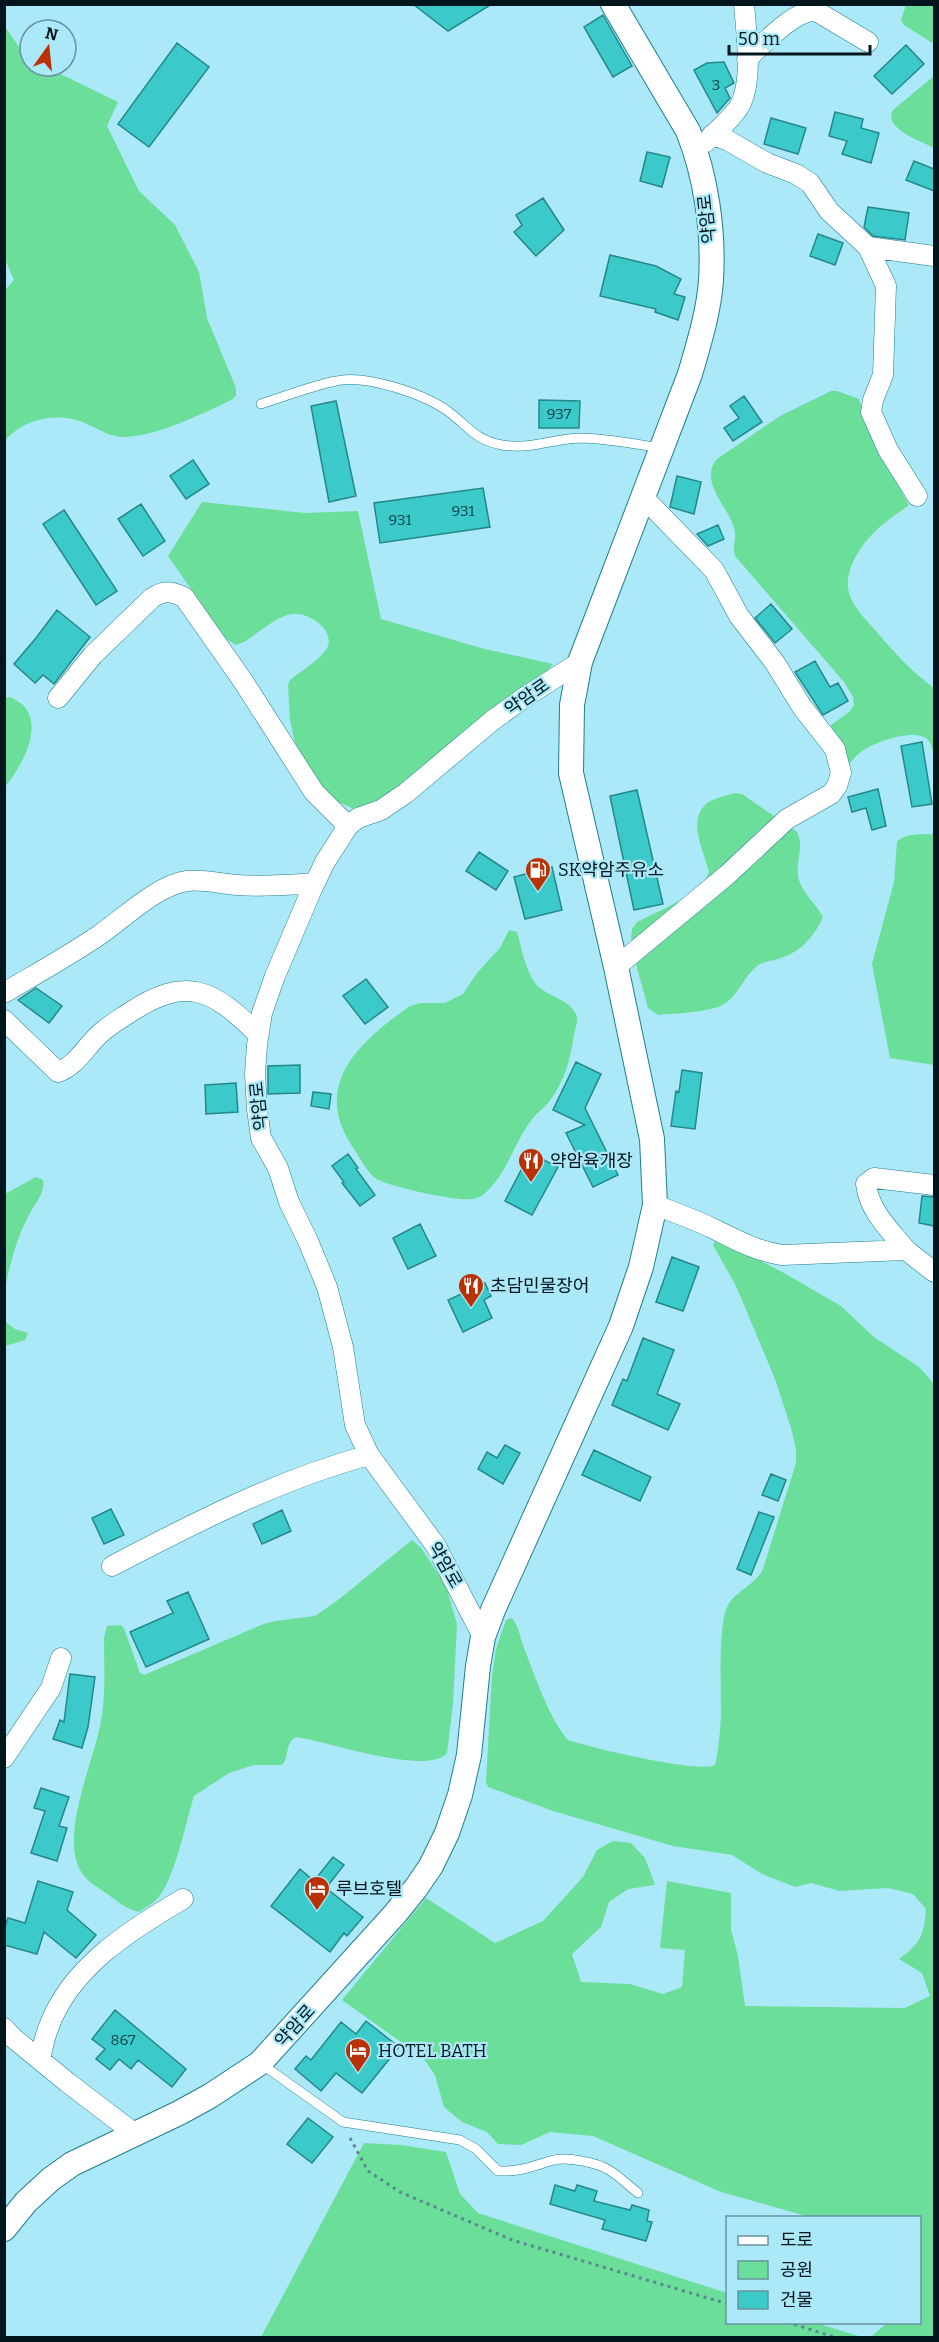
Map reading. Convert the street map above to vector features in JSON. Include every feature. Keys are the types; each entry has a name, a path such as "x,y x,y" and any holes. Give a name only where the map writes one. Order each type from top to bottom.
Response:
{"street":[{"name":"약암로","path":"4,2229 26,2202 51,2179 91,2153 210,2097 260,2063 395,1914 431,1866 447,1833 460,1795 469,1755 483,1637 493,1610 621,1326 641,1267 655,1205 652,1139 616,968 571,773 572,705 580,662 690,374 703,329 711,280 711,233 704,144 688,131 613,4"},
{"path":"704,144 737,111 742,101 747,59 744,4"},
{"path":"747,59 785,26 808,10 816,11 868,42"},
{"path":"704,144 734,143 767,163 796,174 810,183 829,211 868,247 886,286 883,375 871,412 888,450 917,495"},
{"path":"868,247 934,256"},
{"path":"616,968 727,875 787,819 831,794 837,786 841,773 835,749 802,707 775,663 739,616 714,570 642,496"},
{"path":"58,698 93,655 152,598 162,591 175,592 184,597 230,662 314,792 348,826"},
{"name":"약암로","path":"483,1637 436,1546 369,1455 356,1425 343,1347 327,1287 289,1202 278,1168 261,1138 255,1074 258,1034 262,1013 275,976 315,883 348,826 358,818 381,810 406,793 493,720 580,662"},
{"path":"4,993 99,935 169,887 186,881 204,880 227,885 264,887 315,883"},
{"path":"4,1020 58,1072 68,1069 102,1032 151,999 169,992 189,990 214,998 237,1013 258,1034"},
{"path":"934,1185 874,1178 866,1184 868,1196 879,1218 906,1250 934,1272"},
{"path":"655,1205 766,1253 906,1250"},
{"path":"112,1566 253,1496 308,1474 369,1455"},
{"path":"4,1758 51,1688 61,1658"},
{"path":"40,2060 48,2028 70,1987 115,1944 154,1916 183,1899"},
{"path":"4,2028 40,2060 135,2134"}],"lane":[{"path":"261,404 337,380 353,379 380,384 419,397 448,411 474,435 495,443 522,447 578,438 661,448"},
{"name":"약암로","path":"260,2063 343,2122 460,2140 476,2149 498,2171 514,2172 555,2160 573,2159 608,2169 638,2193"}],"path":[{"path":"343,2122 368,2171 400,2192 512,2240 726,2303"},
{"path":"794,2324 837,2337"}],"green space":[{"path":"906,5 934,5 934,44 904,25 901,20"},
{"path":"4,25 18,46 18,78 69,78 118,102 107,126 139,191 175,225 199,272 207,318 236,388 236,395 233,399 180,423 137,436 114,436 78,421 56,418 22,426 5,441 5,290 14,280 4,257"},
{"path":"934,76 934,148 898,129 891,117 893,110"},
{"path":"831,391 859,399 875,441 909,505 879,527 857,554 849,575 850,596 861,614 889,646 934,688 934,757 928,740 922,736 905,735 868,747 857,755 843,772 831,725 849,712 854,705 853,697 844,682 735,556 734,528 712,485 711,476 712,467 717,459 780,416"},
{"path":"202,502 305,513 358,511 381,619 481,648 553,664 544,675 408,785 373,805 352,808 334,800 298,756 290,720 288,685 290,680 326,650 329,639 327,633 309,617 294,614 276,620 236,645 226,639 168,556"},
{"path":"11,697 23,705 32,725 28,748 5,787 5,698"},
{"path":"734,793 742,794 797,832 800,844 799,880 803,890 823,917 816,930 801,947 795,952 756,967 730,1000 724,1004 688,1013 658,1015 648,1008 631,939 632,929 637,922 688,895 704,880 709,872 698,837 700,811 706,804"},
{"path":"934,834 934,1065 890,1058 872,964 894,882 897,842 909,835"},
{"path":"509,930 517,932 526,965 535,983 570,1006 577,1017 569,1061 559,1087 549,1102 526,1127 499,1177 484,1194 474,1199 438,1196 375,1178 364,1165 342,1126 337,1105 339,1085 346,1067 358,1050 410,1006 421,1003 445,1003 463,994 477,973 500,948"},
{"path":"36,1177 43,1180 43,1188 18,1239 5,1289 5,1194"},
{"path":"719,1240 784,1273 841,1306 874,1337 919,1367 934,1384 934,2337 871,2337 886,2324 921,2324 921,2216 806,2216 721,2192 593,2136 550,2132 521,2145 498,2144 487,2132 462,2122 444,2107 435,2075 419,2052 398,2040 342,2000 426,1898 495,1943 543,1921 583,1877 597,1850 613,1841 631,1843 645,1858 655,1885 628,1889 609,1902 601,1927 572,1954 581,1982 630,1984 663,1994 682,1987 685,1950 660,1948 667,1881 731,1893 731,1930 738,1956 745,2006 905,2008 930,1996 922,1973 899,1959 917,1943 924,1926 926,1909 913,1894 888,1888 840,1891 811,1883 795,1887 762,1874 732,1855 673,1846 553,1811 488,1787 486,1782 492,1675 496,1649 506,1620 512,1618 549,1709 568,1740 667,1763 705,1767 715,1765 721,1721 721,1641 725,1614 728,1605 736,1595 760,1575 763,1569 796,1463 796,1449 775,1379 736,1286 713,1245"},
{"path":"4,1321 15,1329 28,1333 25,1340 5,1346"},
{"path":"412,1540 422,1549 446,1586 457,1624 453,1704 447,1753 436,1759 419,1761 398,1759 296,1737 288,1747 282,1765 254,1765 229,1773 194,1796 170,1877 158,1898 139,1912 129,1909 86,1878 76,1858 74,1840 80,1799 103,1711 104,1638 107,1626 121,1625 124,1628 140,1673 144,1675 261,1625 315,1616"},
{"path":"364,2143 401,2145 446,2152 460,2194 478,2213 726,2293 726,2324 819,2324 862,2337 261,2337"}],"building":[{"path":"413,4 492,4 448,31"},
{"path":"603,15 632,66 613,77 584,27"},
{"path":"177,43 209,67 149,147 118,124"},
{"path":"906,45 924,64 892,94 874,76"},
{"path":"724,62 734,83 725,88 730,98 717,113 694,70 707,63"},
{"path":"835,112 863,119 861,128 879,133 871,163 842,154 847,141 829,136"},
{"path":"771,118 806,128 798,154 764,144"},
{"path":"647,152 670,157 662,187 640,181"},
{"path":"914,161 934,169 934,191 906,180"},
{"path":"543,198 564,230 536,256 514,232 522,225 516,215"},
{"path":"868,207 909,213 905,240 873,236 864,227"},
{"path":"818,234 843,243 835,265 810,256"},
{"path":"610,255 656,266 681,279 674,294 685,297 678,320 655,312 656,309 600,296"},
{"path":"744,396 762,422 733,441 724,428 739,418 730,406"},
{"path":"539,400 580,401 579,428 539,428"},
{"path":"336,401 356,496 329,502 311,406"},
{"path":"193,460 209,484 186,499 170,476"},
{"path":"677,476 701,482 694,514 670,507"},
{"path":"483,488 490,527 380,543 374,503"},
{"path":"141,504 165,541 143,556 118,519"},
{"path":"64,510 117,591 96,605 43,524"},
{"path":"718,525 724,539 708,546 697,534"},
{"path":"771,604 792,629 775,643 755,618"},
{"path":"57,610 90,637 54,684 43,675 35,683 14,664"},
{"path":"815,661 830,687 838,683 848,701 823,715 795,672"},
{"path":"922,742 932,804 912,807 901,746"},
{"path":"878,789 886,826 872,830 866,808 852,812 848,797"},
{"path":"637,790 663,904 634,910 610,796"},
{"path":"479,852 508,871 496,890 466,871"},
{"name":"SK약암주유소","path":"552,867 562,910 525,919 514,877"},
{"path":"366,979 388,1007 365,1024 343,996"},
{"path":"36,988 62,1006 49,1023 18,1000"},
{"path":"576,1062 601,1074 585,1108 618,1175 593,1187 566,1133 585,1125 553,1110"},
{"path":"300,1065 300,1093 268,1094 268,1066"},
{"path":"682,1070 702,1073 695,1129 671,1126 676,1091 679,1092"},
{"path":"236,1083 238,1112 206,1114 205,1085"},
{"path":"313,1092 331,1094 329,1109 311,1106"},
{"name":"약암육개장","path":"530,1153 558,1167 532,1215 505,1201"},
{"path":"348,1154 375,1195 360,1206 332,1166"},
{"path":"922,1196 934,1197 934,1226 919,1223"},
{"path":"420,1224 436,1256 408,1269 393,1238"},
{"path":"672,1257 699,1267 683,1311 656,1302"},
{"name":"초담민물장어","path":"485,1283 491,1296 484,1300 492,1318 463,1332 448,1300"},
{"path":"643,1338 674,1350 657,1394 680,1404 668,1430 612,1405 623,1379 627,1381"},
{"path":"505,1445 520,1453 503,1484 478,1469 487,1452 497,1458"},
{"path":"594,1450 651,1477 640,1501 582,1475"},
{"path":"771,1474 786,1480 778,1501 762,1495"},
{"path":"111,1509 124,1535 104,1544 92,1518"},
{"path":"282,1510 291,1531 262,1544 253,1524"},
{"path":"759,1512 774,1517 751,1575 737,1569"},
{"path":"188,1592 209,1639 146,1667 130,1632 173,1613 167,1601"},
{"path":"70,1674 95,1677 88,1727 82,1748 53,1739 60,1720 64,1722"},
{"path":"41,1788 69,1797 59,1826 67,1828 57,1861 31,1853 45,1811 34,1808"},
{"name":"루브호텔","path":"333,1857 344,1865 326,1888 363,1917 347,1936 344,1933 330,1952 271,1906 300,1869 314,1881"},
{"path":"38,1881 73,1892 67,1910 96,1935 76,1958 44,1932 37,1954 4,1945 4,1929 8,1918 25,1923"},
{"path":"115,2010 186,2069 172,2087 138,2060 131,2069 119,2059 110,2070 96,2059 105,2049 92,2039"},
{"name":"HOTEL BATH","path":"366,2021 399,2047 362,2093 336,2073 321,2091 295,2069 306,2056 311,2060 341,2022 356,2034"},
{"path":"308,2118 333,2137 312,2163 287,2144"},
{"path":"555,2185 575,2191 577,2185 597,2191 594,2201 630,2210 632,2205 649,2210 647,2221 652,2222 646,2241 602,2229 605,2220 550,2204"}],"place":[{"name":"SK약암주유소","path":"538,893"},
{"name":"약암육개장","path":"531,1184"},
{"name":"초담민물장어","path":"471,1309"},
{"name":"루브호텔","path":"317,1912"},
{"name":"HOTEL BATH","path":"358,2074"}]}
